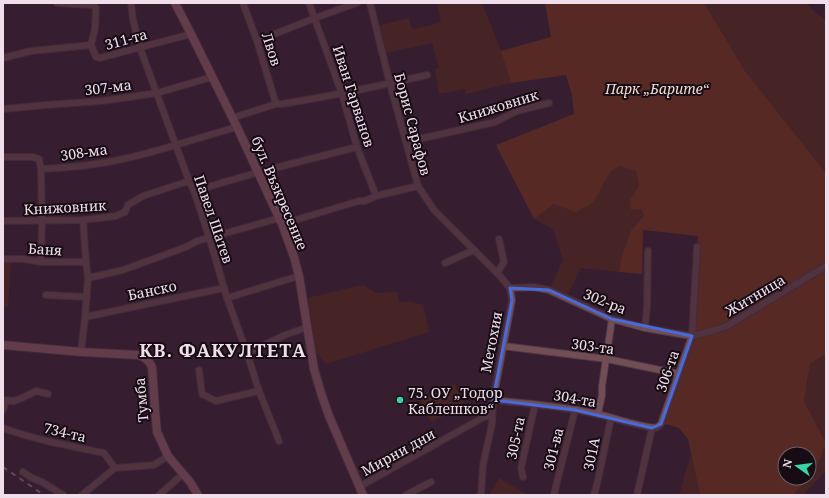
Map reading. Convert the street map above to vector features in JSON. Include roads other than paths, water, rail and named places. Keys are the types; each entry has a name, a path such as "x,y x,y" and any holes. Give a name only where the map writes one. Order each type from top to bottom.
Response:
{"street":[{"path":"57,3 94,5 96,8 95,28 91,45"},
{"name":"Павел Шатев","path":"131,3 133,20 140,48 189,181 194,190 227,298 247,353 259,392 279,441"},
{"name":"бул. Възкресение","path":"175,3 259,172 281,221 299,276 314,369 321,393 328,416 363,495"},
{"name":"Лвов","path":"243,3 257,41 276,104"},
{"name":"Иван Гарванов","path":"309,3 342,94 357,147 376,196"},
{"path":"257,41 357,3"},
{"name":"Борис Сарафов","path":"370,3 390,84 418,186 434,210 510,288"},
{"name":"311-та","path":"3,58 30,51 91,45 96,57 100,58 191,34"},
{"path":"232,118 276,104 342,94 427,75"},
{"name":"307-ма","path":"3,109 102,101 157,93 212,77"},
{"name":"Книжовник","path":"406,142 495,122 517,111 549,102"},
{"name":"308-ма","path":"41,169 95,164 126,158 237,127"},
{"path":"194,190 357,147"},
{"path":"3,157 32,157 39,159 41,169 42,221 40,262"},
{"name":"Книжовник","path":"3,221 83,220 116,216 125,212 128,205 143,196 189,181"},
{"path":"88,278 123,270 209,237 281,221 359,201 365,201 376,196 418,186"},
{"path":"3,345 81,352 88,278 83,220"},
{"path":"497,273 504,262 499,239"},
{"name":"306-та","path":"652,428 656,428 661,424 692,336 697,247"},
{"path":"445,263 474,250"},
{"path":"645,328 648,251"},
{"name":"Баня","path":"3,259 23,259 40,262 86,262"},
{"name":"Житница","path":"692,336 727,326 826,266"},
{"path":"227,298 299,276"},
{"name":"302-ра","path":"510,288 534,287 549,290 612,319 645,328 692,336"},
{"name":"Банско","path":"85,317 224,288"},
{"name":"Метохия","path":"481,495 483,466 492,424 493,400 512,300 510,288"},
{"path":"46,295 87,297"},
{"path":"598,414 612,319"},
{"path":"247,353 285,335 308,327"},
{"name":"303-та","path":"503,346 607,359 679,374"},
{"name":"Тумба","path":"81,352 138,355 149,361 152,367 157,432 168,456 190,482 198,495"},
{"path":"199,370 202,394 216,401 259,392"},
{"path":"3,410 4,401 14,401 36,391 48,394"},
{"name":"304-та","path":"493,400 598,414 652,428"},
{"name":"305-та","path":"523,477 521,468 535,405"},
{"name":"301-ва","path":"555,495 575,410"},
{"name":"Мирни дни","path":"359,487 484,417 492,415"},
{"name":"301А","path":"594,495 611,418"},
{"name":"734-та","path":"3,428 20,434 104,453 115,468"},
{"path":"637,495 652,428"},
{"path":"82,495 115,468 154,465 168,456"},
{"path":"23,472 63,495"},
{"path":"159,495 183,474"},
{"path":"406,495 431,482"}],"railway":[{"path":"3,467 44,495"}],"place":[{"name":"75. ОУ „Тодор Каблешков“","path":"400,400"}],"district":[{"name":"КВ. ФАКУЛТЕТА","path":"223,350"}],"park label":[{"name":"Парк „Барите“","path":"657,88"}]}
